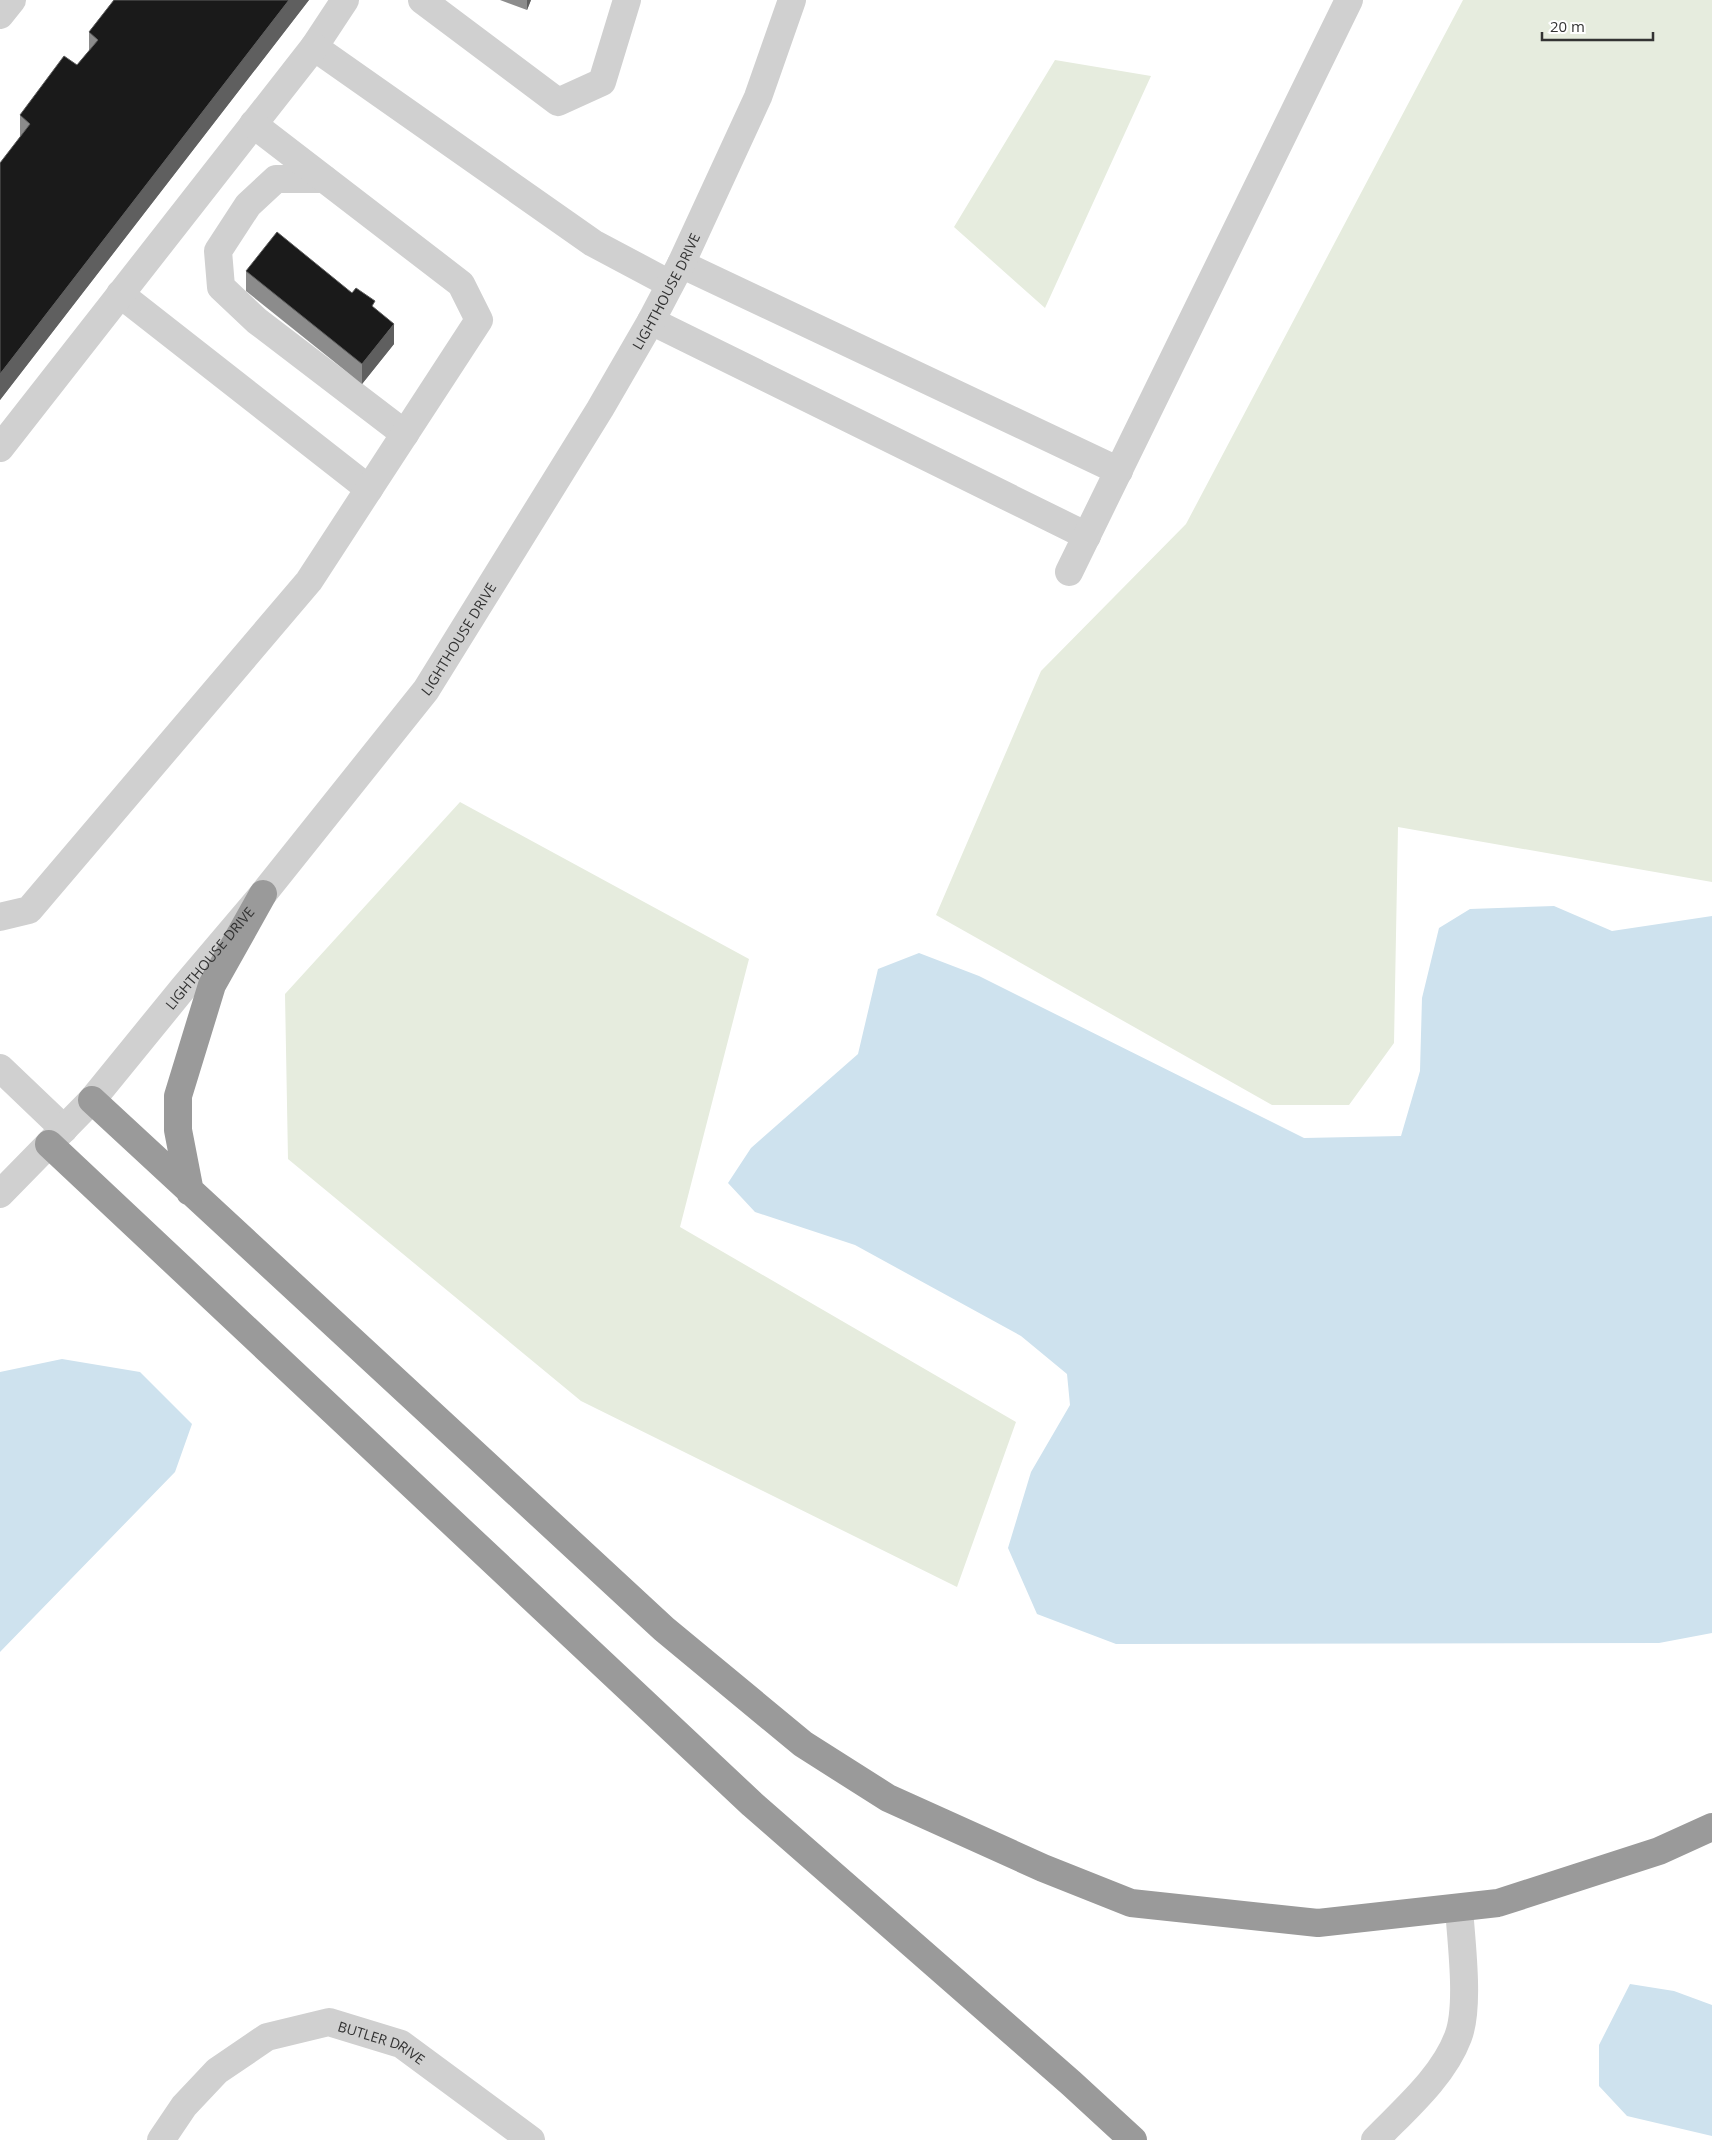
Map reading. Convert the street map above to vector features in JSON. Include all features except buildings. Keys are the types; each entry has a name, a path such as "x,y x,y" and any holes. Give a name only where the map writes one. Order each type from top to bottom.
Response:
{"highway":[{"path":"190,1192 178,1130 178,1096 212,986 263,894"},
{"path":"92,1100 664,1629 803,1744 888,1798 1043,1868 1131,1903 1318,1923 1498,1903 1659,1851 1712,1827"},
{"path":"56,1136 752,1804 1071,2083 1133,2140"}],"street":[{"path":"0,15 12,0"},
{"path":"0,448 314,46 345,0"},
{"path":"422,0 558,102 602,82 627,0"},
{"name":"LIGHTHOUSE DRIVE","path":"0,1194 92,1100 263,894 426,690 595,417 651,321 758,97 792,0"},
{"path":"1069,572 1349,0"},
{"path":"314,46 592,243 675,274 1119,471"},
{"path":"0,917 29,910 309,580 479,320 461,284 253,124"},
{"path":"324,179 276,179 248,206 218,251 221,287 257,321 405,434"},
{"path":"120,294 369,489"},
{"path":"651,321 1087,536"},
{"path":"0,1068 56,1136"},
{"path":"1375,2140 1433,2080 1459,2036 1464,1995 1459,1908"},
{"name":"BUTLER DRIVE","path":"162,2140 184,2106 217,2071 267,2037 329,2022 401,2044 531,2140"}],"shaded area":[{"path":"1463,0 1712,0 1712,882 1398,827 1394,1043 1349,1105 1272,1105 936,915 1041,671 1186,524"},
{"path":"1055,60 1151,76 1045,308 954,227"},
{"path":"460,802 749,959 680,1227 1016,1422 957,1587 581,1401 288,1159 285,994"}],"water":[{"path":"1554,906 1612,931 1712,916 1712,1633 1659,1643 1116,1644 1037,1614 1008,1548 1031,1472 1070,1405 1067,1374 1021,1336 855,1245 755,1212 728,1183 751,1148 858,1054 878,969 919,953 979,976 1304,1138 1401,1136 1420,1071 1422,998 1439,928 1470,909"},
{"path":"62,1359 140,1372 192,1424 175,1472 0,1652 0,1372"},
{"path":"1630,1984 1674,1991 1712,2005 1712,2136 1627,2116 1599,2086 1599,2045"}]}
